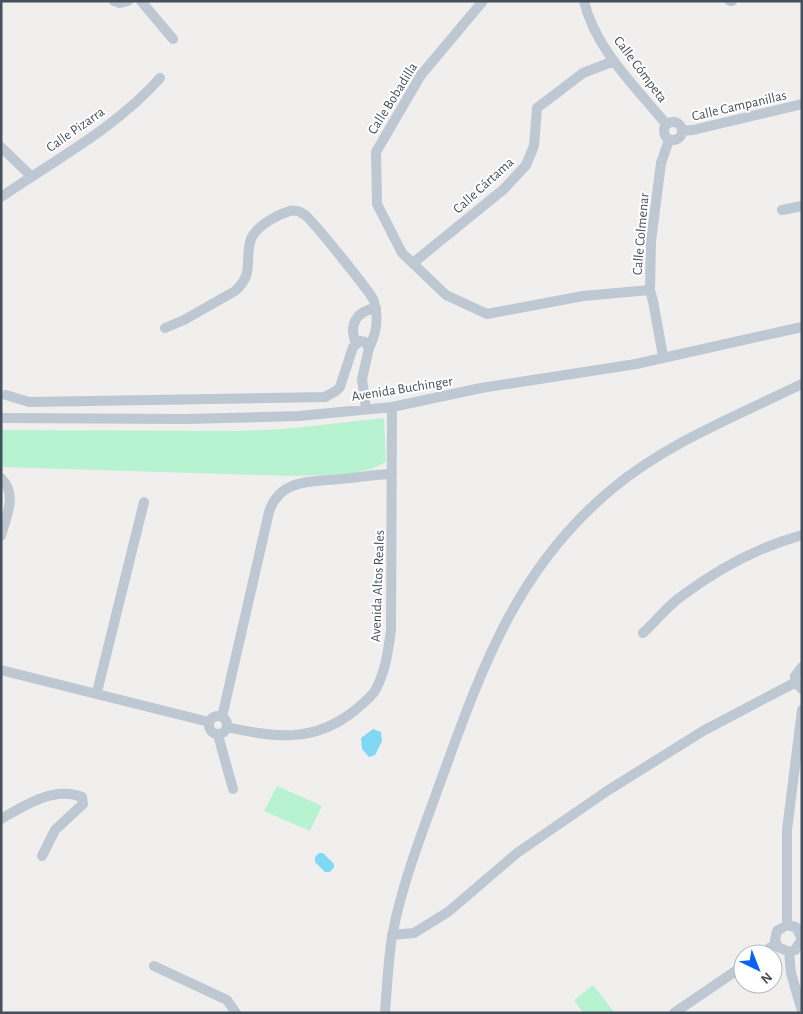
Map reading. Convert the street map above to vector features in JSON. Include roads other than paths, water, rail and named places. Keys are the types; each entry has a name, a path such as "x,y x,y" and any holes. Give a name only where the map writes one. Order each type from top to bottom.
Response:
{"street":[{"path":"114,1 120,3 128,1"},
{"path":"141,1 173,39"},
{"name":"Calle Bobadilla","path":"483,1 420,75 376,152 377,204 402,253 446,295 487,314 583,296 650,290"},
{"name":"Calle Cómpeta","path":"584,1 588,18 614,61 666,124"},
{"name":"Calle Cártama","path":"412,263 504,189 526,165 534,146 537,108 582,73 614,61"},
{"name":"Calle Pizarra","path":"1,197 100,130 144,95 160,78"},
{"name":"Calle Campanillas","path":"682,131 802,104"},
{"path":"671,122 678,123 682,131 678,139 669,140 664,134 666,124 671,122"},
{"name":"Calle Colmenar","path":"667,357 662,356 650,290 651,241 660,162 669,140"},
{"path":"1,147 31,176"},
{"path":"782,210 802,206"},
{"path":"165,328 184,320 241,286 250,266 252,235 276,217 288,211 296,210 310,220 374,298 378,323 369,348 362,379 366,409"},
{"path":"6,395 29,402 325,397 336,392 340,387 356,342 352,330 358,315 366,310 376,308"},
{"name":"Avenida Buchinger","path":"1,418 299,416 392,407 481,388 667,357 802,327"},
{"path":"356,342 365,342 369,348"},
{"path":"385,1013 392,935 428,817 478,678 506,618 550,551 610,490 641,466 802,384"},
{"name":"Avenida Altos Reales","path":"227,727 273,736 301,734 339,723 375,692 386,665 391,630 392,407"},
{"path":"222,716 269,512 277,496 290,486 305,481 392,474"},
{"path":"1,478 7,484 11,496 1,536"},
{"path":"97,692 144,502"},
{"path":"643,633 679,599 724,570 776,542 802,535"},
{"path":"392,935 414,932 448,912 517,853 607,791 702,731 799,685 795,676 802,667"},
{"path":"1,670 97,692 209,722"},
{"path":"787,925 787,830 802,710"},
{"path":"209,722 216,716 222,716"},
{"path":"209,722 210,731 218,734 224,732 227,727 226,721 222,716"},
{"path":"218,734 233,790"},
{"path":"1,819 32,800 70,793 82,797 83,804 55,830 42,856"},
{"path":"776,944 775,936 777,931 787,925 792,925 801,935 796,950 789,952 783,950"},
{"path":"789,952 791,973 802,1011"},
{"path":"154,966 227,1000 236,1013"},
{"path":"674,1013 733,973"}],"water":[{"path":"373,729 381,732 382,741 375,755 369,757 362,749 361,738"},
{"path":"319,853 323,853 334,864 330,872 325,872 315,862 315,857"}]}
